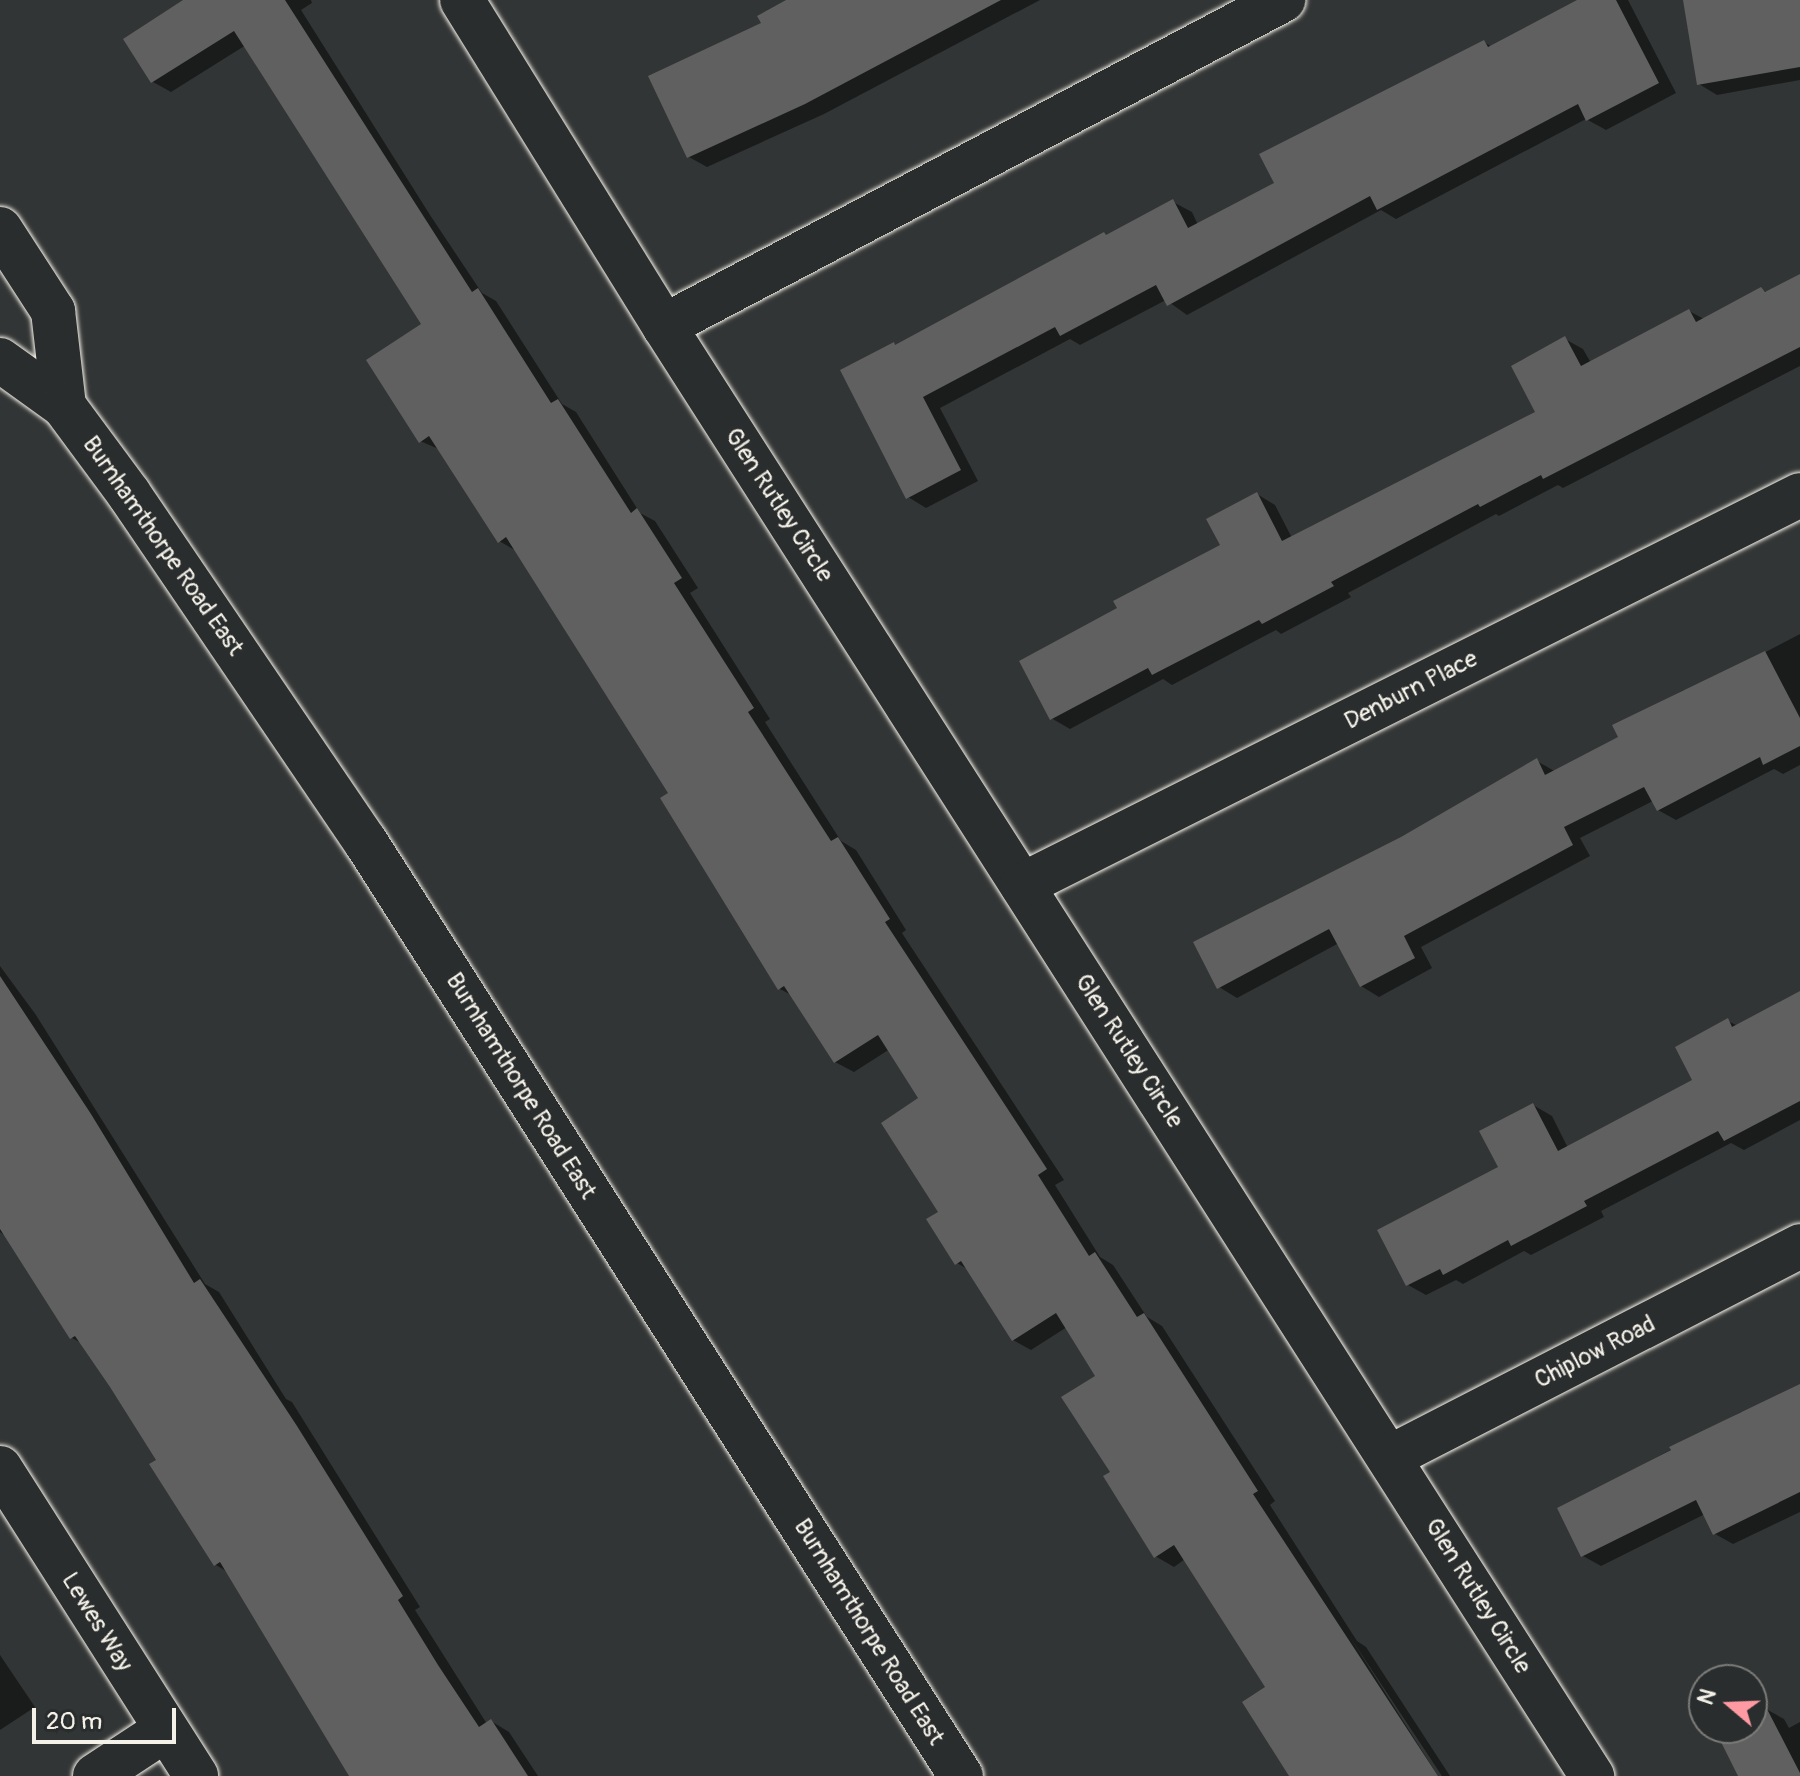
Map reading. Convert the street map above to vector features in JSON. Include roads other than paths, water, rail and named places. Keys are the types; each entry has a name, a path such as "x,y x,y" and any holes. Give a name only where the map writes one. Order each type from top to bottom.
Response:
{"street":[{"name":"Glen Rutley Circle","path":"462,0 664,326 1592,1776"},
{"path":"664,326 1283,0"},
{"name":"Burnhamthorpe Road East","path":"0,229 53,311 64,406"},
{"name":"Burnhamthorpe Road East","path":"0,360 64,406 129,494 365,841 961,1776"},
{"name":"Denburn Place","path":"1022,885 1800,495"},
{"name":"Chiplow Road","path":"1390,1457 1800,1246"},
{"name":"Lewes Way","path":"0,1468 196,1776"},
{"path":"95,1776 165,1730"}]}
